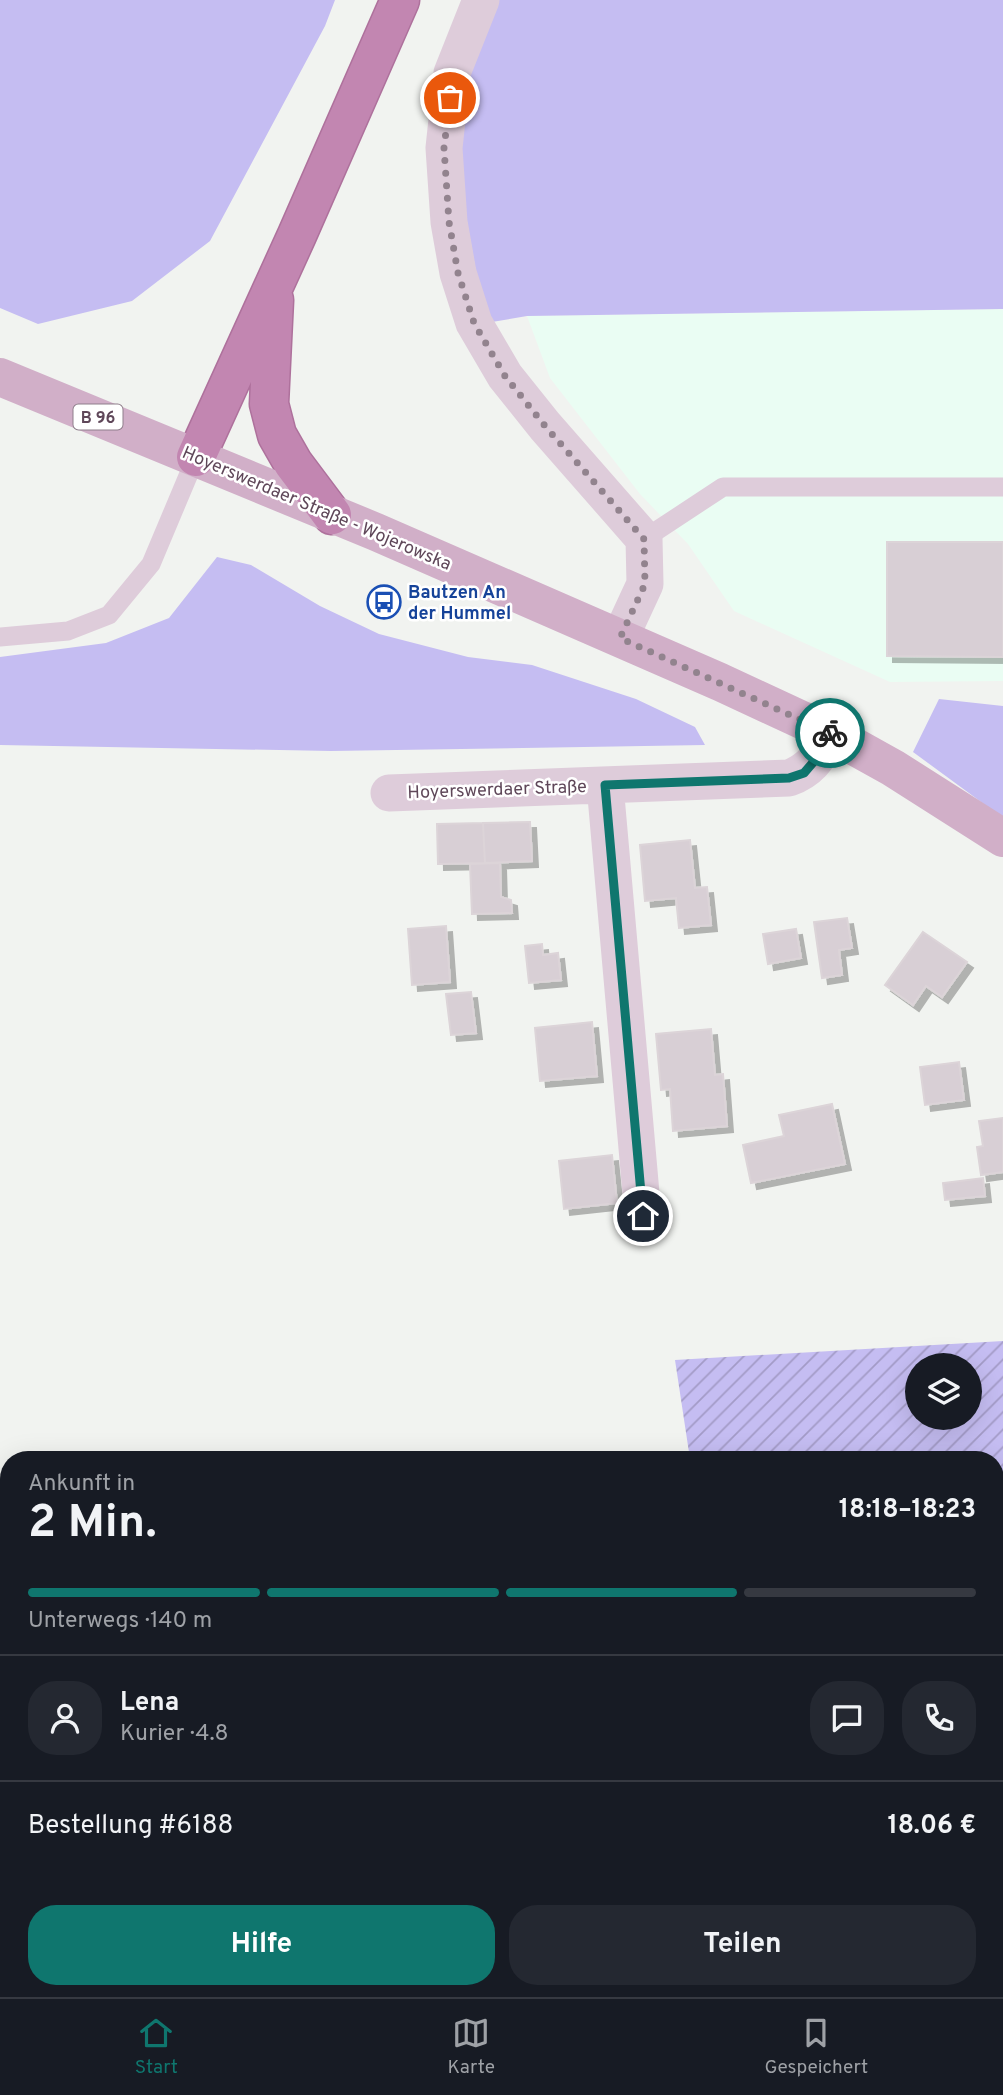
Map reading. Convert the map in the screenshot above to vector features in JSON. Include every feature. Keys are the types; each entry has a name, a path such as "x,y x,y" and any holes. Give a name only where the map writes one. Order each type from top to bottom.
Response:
{"highway":[{"path":"196,457 400,0"},
{"path":"275,281 269,404 277,435 332,514"}],"main road":[{"name":"Hoyerswerdaer Straße - Wojerowska","path":"0,377 332,514 620,638 832,734 893,768 1003,838"}],"street":[{"path":"481,0 452,73 444,148 449,222 458,273 474,323 505,376 644,539 645,584 620,638"},
{"name":"Hoyerswerdaer Straße","path":"389,793 789,778 804,773 832,734"},
{"name":"Hoyerswerdaer Straße","path":"605,785 643,1216"}],"lane":[{"path":"0,637 68,631 109,615 151,564 196,457"},
{"path":"644,539 723,487 1003,487"}],"shaded area":[{"path":"1003,309 1003,681 890,682 734,611 688,544 640,494 550,378 527,316"}],"green space":[{"path":"0,0 335,0 325,26 210,241 132,301 38,324 0,308"},
{"path":"497,0 1003,0 1003,309 527,316 492,322 478,283 455,155 461,85"},
{"path":"217,557 251,565 320,606 379,634 468,657 532,665 636,699 695,727 705,745 331,751 0,745 0,657 106,643 169,618"},
{"path":"939,699 1003,706 1003,818 913,752"},
{"path":"1003,1341 1003,1451 689,1451 675,1360"}],"building":[{"path":"887,542 1003,542 1003,657 887,656"},
{"path":"530,822 532,861 485,863 483,823"},
{"path":"483,823 485,863 438,864 437,824"},
{"path":"690,840 695,888 707,887 711,925 679,928 676,898 645,901 640,845"},
{"path":"500,863 501,897 511,900 512,913 472,914 470,864"},
{"path":"847,918 852,948 839,950 842,975 822,978 814,922"},
{"path":"446,926 450,982 412,985 408,929"},
{"path":"796,929 801,958 768,964 763,934"},
{"path":"923,932 967,962 942,997 926,986 913,1005 885,985"},
{"path":"542,944 543,955 558,953 561,980 529,983 525,946"},
{"path":"471,992 476,1033 451,1035 446,994"},
{"path":"592,1022 597,1076 540,1081 535,1028"},
{"path":"711,1029 715,1075 723,1074 727,1126 673,1131 670,1089 661,1090 656,1034"},
{"path":"959,1062 964,1100 925,1105 920,1067"},
{"path":"832,1104 845,1164 751,1183 743,1145 784,1136 779,1115"},
{"path":"1003,1118 1003,1172 981,1175 977,1147 983,1146 979,1121"},
{"path":"612,1155 617,1203 564,1209 559,1161"},
{"path":"983,1178 985,1196 945,1200 943,1183"}],"way so far":[{"path":"450,98 444,148 449,222 458,273 474,323 505,376 644,539 645,584 620,638 830,733"}],"place":[{"name":"Bautzen An der Hummel","path":"384,602"}],"route":[{"path":"643,1216 605,785 789,778 804,773 816,759 832,734 830,733"}]}
